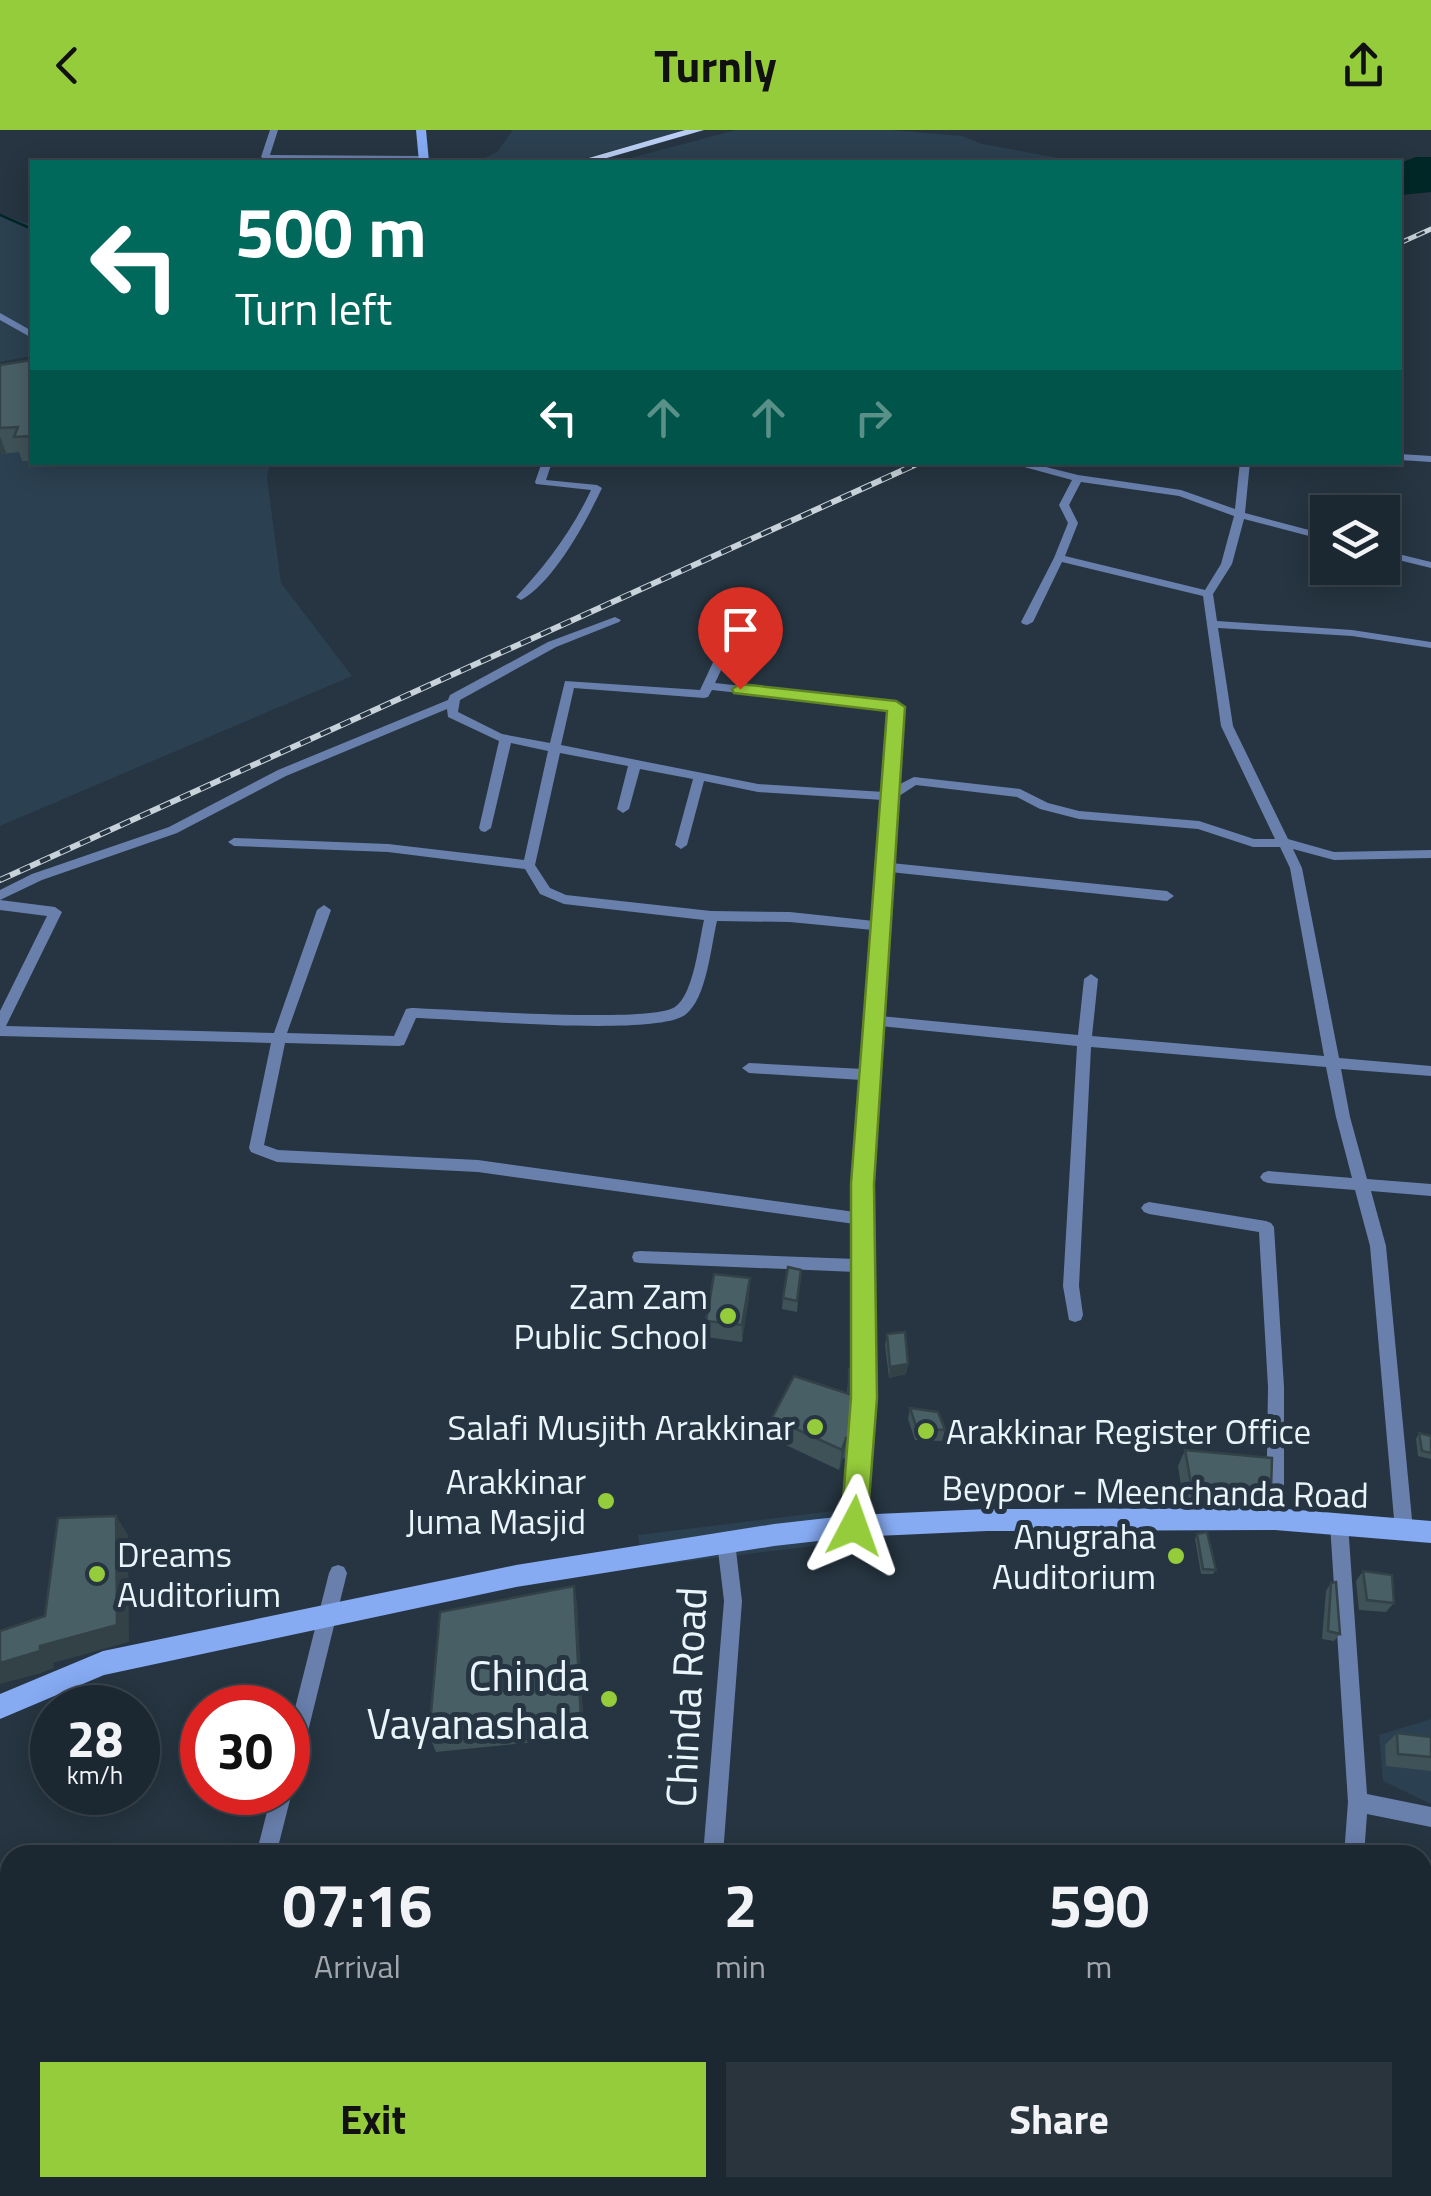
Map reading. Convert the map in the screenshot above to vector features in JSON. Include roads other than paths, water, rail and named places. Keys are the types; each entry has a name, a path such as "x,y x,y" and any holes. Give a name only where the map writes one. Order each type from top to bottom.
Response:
{"main road":[{"path":"421,130 423,160"},
{"path":"588,160 698,130"},
{"name":"Beypoor - Meenchanda Road","path":"0,1707 103,1663 326,1614 516,1576 854,1526 987,1520 1275,1519 1431,1532"}],"street":[{"path":"274,130 264,160 423,160"},
{"path":"0,316 30,334"},
{"path":"1402,457 1431,459"},
{"path":"520,597 540,582 568,535 585,517 597,488 540,482 547,465"},
{"path":"1024,465 1078,478 1180,492 1310,533"},
{"path":"1208,594 1227,572 1240,514 1244,465"},
{"path":"1026,622 1073,523 1064,505 1078,478"},
{"path":"1400,557 1431,565"},
{"path":"1059,558 1208,594"},
{"path":"1208,594 1227,726 1296,868 1331,1060 1378,1246 1404,1530"},
{"path":"615,620 550,644 454,698 452,714 506,738 758,788 890,796 914,780 1020,793 1044,806 1079,815 1199,825 1253,843 1287,844 1334,856 1431,854"},
{"path":"737,624 704,694 569,684 529,865 546,891 564,899 711,916 790,917 880,926"},
{"path":"1213,624 1352,633 1431,644"},
{"path":"708,686 896,707 869,1075 863,1219 864,1398 854,1526"},
{"path":"0,895 37,876 174,830 282,773 453,702"},
{"path":"486,828 506,738"},
{"path":"623,810 634,764"},
{"path":"681,845 699,778"},
{"path":"234,842 388,848 529,865"},
{"path":"884,868 1168,896"},
{"path":"0,905 55,912 0,1028 399,1041 412,1013 630,1021 670,1018 680,1012 691,994 711,916"},
{"path":"324,910 279,1037 256,1148 277,1156 478,1166 863,1219"},
{"path":"1075,1315 1070,1286 1091,979"},
{"path":"872,1020 1431,1071"},
{"path":"749,1068 869,1075"},
{"path":"1268,1177 1431,1190"},
{"path":"1149,1208 1266,1228 1276,1387 1275,1519"},
{"path":"640,1257 863,1266"},
{"path":"1339,1524 1358,1802 1355,1845"},
{"name":"Chinda Road","path":"714,1845 733,1600 726,1542"},
{"path":"309,1685 338,1574"},
{"path":"1358,1802 1431,1817"},
{"path":"269,1845 276,1815"}],"waterway":[{"path":"0,215 30,228"}],"railway":[{"path":"1402,242 1431,229"},
{"path":"0,880 914,465"}],"place":[{"name":"Zam Zam Public School","path":"728,1316"},
{"name":"Salafi Musjith Arakkinar","path":"815,1427"},
{"name":"Arakkinar Register Office","path":"926,1431"},
{"name":"Arakkinar Juma Masjid","path":"606,1501"},
{"name":"Anugraha Auditorium","path":"1176,1556"},
{"name":"Dreams Auditorium","path":"97,1574"},
{"name":"Chinda Vayanashala","path":"609,1699"}]}
